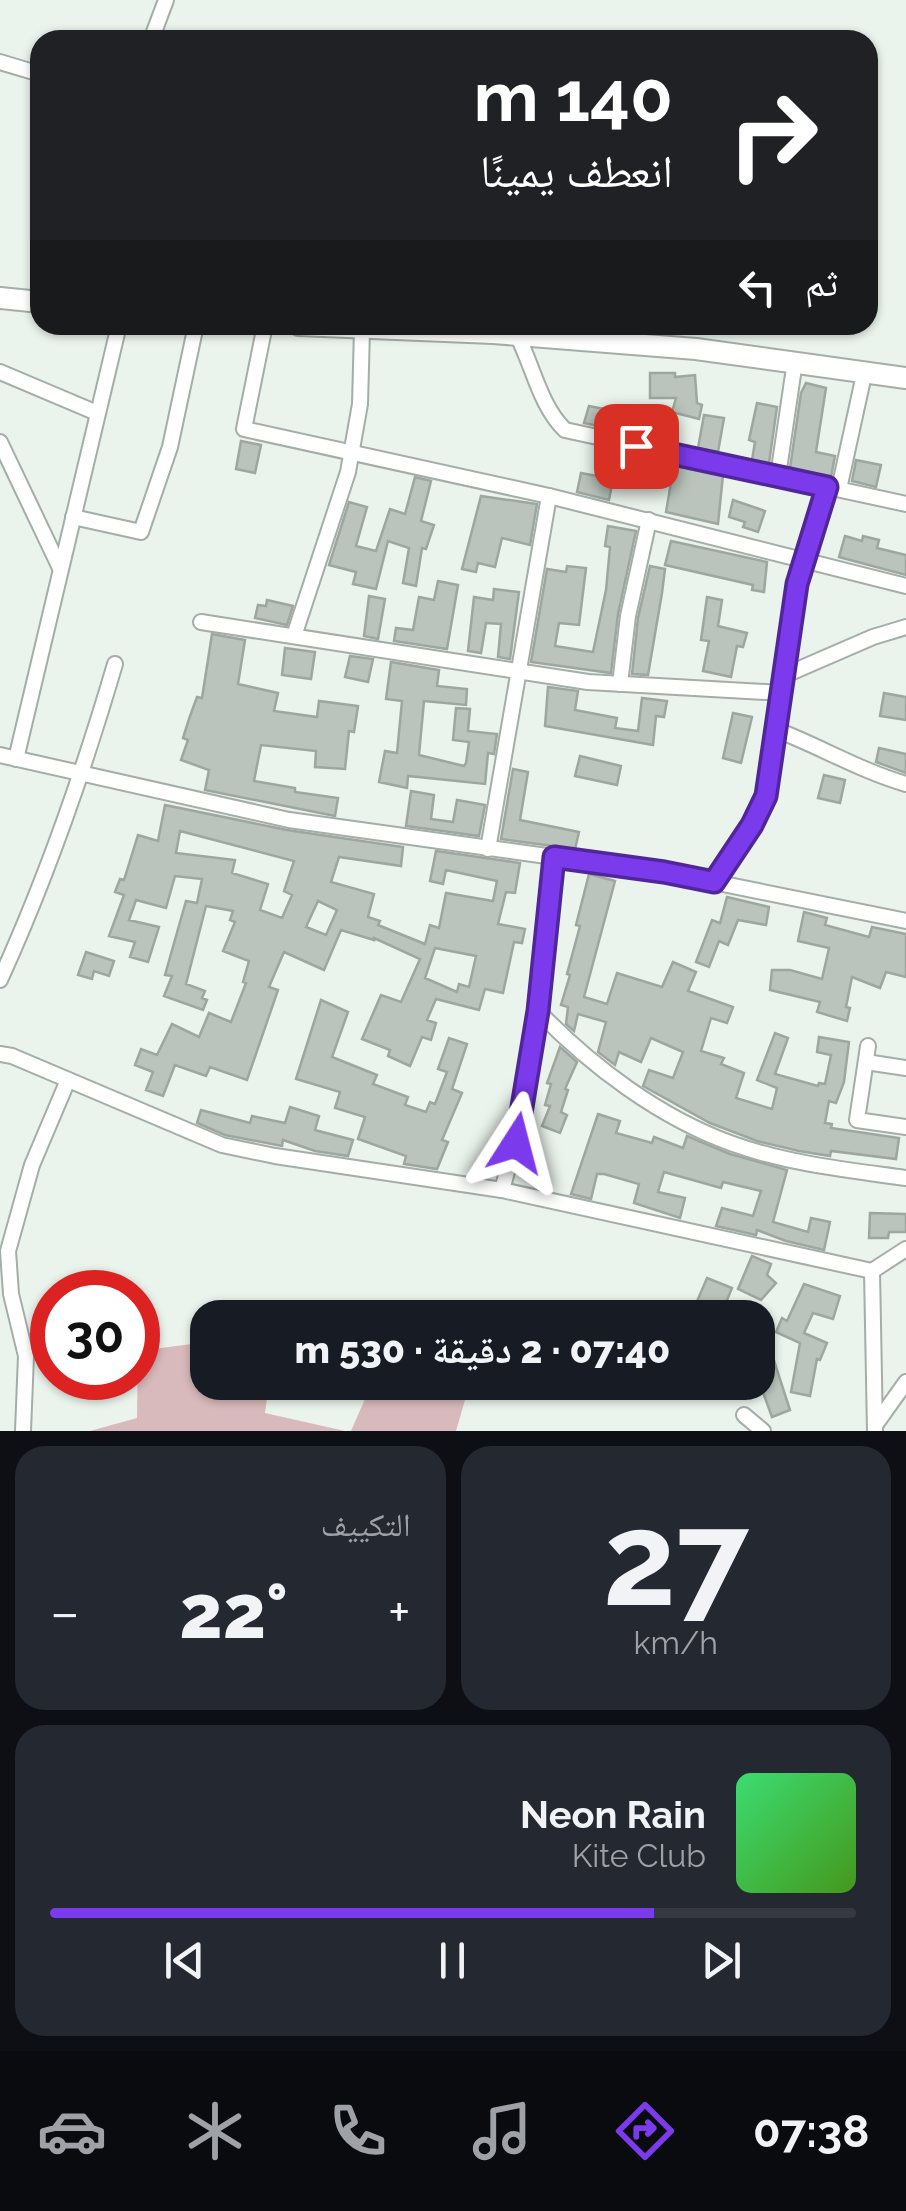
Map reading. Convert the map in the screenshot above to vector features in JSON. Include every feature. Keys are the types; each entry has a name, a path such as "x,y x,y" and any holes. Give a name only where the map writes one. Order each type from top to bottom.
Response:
{"street":[{"path":"155,30 166,0"},
{"path":"0,62 30,71"},
{"path":"0,298 30,301"},
{"path":"16,758 117,335"},
{"path":"73,517 140,532 170,447 194,335"},
{"path":"263,335 244,429 549,496 906,586"},
{"path":"294,636 348,472 360,404 362,335"},
{"path":"906,378 795,361 517,335 548,407 565,430 906,504"},
{"path":"778,476 795,361"},
{"path":"714,882 752,825 766,796 802,561 833,488 865,370"},
{"path":"0,372 98,413"},
{"path":"0,442 61,568"},
{"path":"488,849 549,496"},
{"path":"620,684 628,616 649,520"},
{"path":"201,622 519,672 620,684 782,693"},
{"path":"783,676 906,627"},
{"path":"0,980 39,895 83,774 114,664"},
{"path":"777,730 835,753 871,774 906,784"},
{"path":"0,755 290,820 664,872 906,921"},
{"path":"502,1190 516,1143 538,1011 554,857"},
{"path":"538,1011 568,1042 609,1074 675,1115 729,1142 810,1164 906,1178"},
{"path":"868,1046 857,1120 906,1127"},
{"path":"0,1054 222,1145 502,1190 872,1271 906,1249"},
{"path":"866,1062 906,1068"},
{"path":"23,1431 26,1356 11,1294 8,1251 32,1165 68,1080"},
{"path":"872,1271 876,1427"},
{"path":"876,1427 906,1382"},
{"path":"744,1415 763,1431"}],"shaded area":[{"path":"190,1344 190,1400 267,1400 265,1413 345,1431 90,1431 137,1418 137,1400 160,1400 160,1348"},
{"path":"365,1400 465,1400 456,1431 351,1431"}],"building":[{"path":"650,373 695,375 697,403 702,405 699,419 672,412 676,398 650,398"},
{"path":"806,383 826,388 816,452 835,456 831,477 790,468 801,393"},
{"path":"757,403 777,407 769,463 752,460 755,442 749,440"},
{"path":"589,406 618,412 612,429 584,423"},
{"path":"704,415 724,418 718,452 698,448"},
{"path":"241,441 261,445 255,473 236,469"},
{"path":"856,460 881,465 876,487 852,481"},
{"path":"674,465 723,475 718,524 666,512"},
{"path":"581,473 613,479 609,500 577,492"},
{"path":"415,477 431,481 421,521 434,525 426,549 422,548 416,586 403,583 409,548 388,541 376,589 353,584 356,572 329,565 349,502 367,507 356,546 376,551 390,509 405,514"},
{"path":"481,496 537,504 530,545 502,538 495,567 478,563 476,572 462,569"},
{"path":"733,500 765,511 758,532 729,517"},
{"path":"608,526 636,531 618,614 611,673 531,662 547,569 566,572 567,566 586,568 579,625 559,623 555,646 593,652 606,590"},
{"path":"845,536 879,540 877,548 906,555 906,575 839,557"},
{"path":"671,541 767,562 764,592 752,590 753,585 665,565"},
{"path":"650,566 665,569 662,593 648,675 632,674 638,618"},
{"path":"438,581 458,585 447,649 394,641 396,628 413,630 419,597 434,600"},
{"path":"494,589 519,592 510,659 498,657 501,624 486,623 481,653 468,651 474,597 493,600"},
{"path":"369,596 385,599 378,639 364,636"},
{"path":"707,597 722,600 718,626 747,633 743,647 737,646 731,677 703,671 709,641 701,640"},
{"path":"267,600 293,606 287,625 255,618 258,605 266,606"},
{"path":"212,634 245,640 238,684 278,693 274,711 317,717 319,701 358,706 354,732 349,731 345,769 315,767 316,751 261,745 254,781 338,798 335,816 205,790 209,770 181,760 188,740 183,738 189,719 197,697 202,698"},
{"path":"285,648 315,652 311,679 282,675"},
{"path":"350,656 373,659 368,682 345,677"},
{"path":"391,662 439,670 437,686 467,689 466,705 424,701 419,755 464,766 469,742 453,740 456,708 470,709 468,731 497,734 494,754 488,753 485,784 408,776 407,788 379,782 385,751 397,753 402,701 386,699"},
{"path":"548,687 578,691 575,710 617,718 615,728 638,731 642,698 667,701 664,717 656,716 653,745 545,726"},
{"path":"884,693 906,697 906,720 880,716"},
{"path":"733,713 752,717 741,763 723,758"},
{"path":"879,748 906,754 906,773 876,762"},
{"path":"580,756 621,766 617,785 575,776"},
{"path":"513,769 528,772 520,820 579,832 575,849 501,839"},
{"path":"824,775 845,780 840,803 818,798"},
{"path":"411,791 434,795 431,819 453,822 457,800 485,805 479,836 406,826"},
{"path":"165,805 287,830 403,847 401,866 339,857 331,882 374,894 368,917 425,944 430,925 439,928 446,893 493,901 497,881 446,870 443,884 430,881 436,851 520,863 515,893 506,892 498,924 525,929 522,943 514,942 503,993 485,989 479,1010 436,999 427,1020 436,1023 431,1040 422,1037 410,1066 388,1056 390,1050 362,1039 381,995 401,1002 420,959 374,938 341,930 324,970 284,952 269,987 278,990 247,1080 210,1067 206,1076 175,1065 163,1096 146,1090 153,1072 135,1065 141,1049 157,1055 172,1024 199,1037 209,1013 231,1022 246,983 243,982 249,961 223,951 235,922 230,920 233,911 206,906 186,984 205,991 203,1010 164,996 172,976 165,975 186,901 197,903 202,879 175,876 166,908 136,900 129,920 159,927 148,962 130,957 135,942 109,936 124,895 115,892 120,879 124,880 138,835 158,841","holes":["180,831 294,861 284,891 292,895 282,918 260,910 268,884 232,873 235,860 176,853","318,901 337,910 326,935 306,927","435,948 476,956 469,987 459,984 457,992 425,978"]},
{"path":"589,874 615,881 584,997 607,1004 617,973 662,987 673,962 696,972 688,991 733,1007 727,1023 711,1018 701,1051 724,1058 721,1064 744,1073 736,1098 772,1109 777,1088 757,1080 775,1033 788,1038 775,1074 818,1086 825,1084 831,1055 817,1052 819,1037 849,1042 844,1082 836,1103 829,1101 825,1123 832,1124 831,1128 899,1138 896,1159 799,1151 757,1141 710,1123 643,1086 649,1070 673,1078 683,1052 651,1038 641,1062 619,1052 615,1065 598,1052 606,1022 578,1014 574,1031 566,1024 568,1007 561,1005"},
{"path":"727,897 769,907 766,925 738,920 728,945 719,941 709,967 696,962 712,920 720,923"},
{"path":"804,912 827,918 825,925 869,937 872,927 906,934 906,977 886,972 880,988 852,977 847,1021 817,1012 820,1002 770,990 772,970 790,970 822,979 829,948 798,941"},
{"path":"86,952 114,961 109,976 94,971 92,979 78,975"},
{"path":"321,1000 348,1012 332,1057 377,1075 373,1084 408,1097 405,1105 426,1112 430,1102 435,1104 447,1072 438,1069 449,1038 467,1044 452,1089 462,1093 442,1140 448,1142 437,1169 404,1164 406,1156 358,1139 365,1117 335,1108 340,1092 296,1079"},
{"path":"560,1047 577,1062 565,1089 568,1090 561,1112 567,1115 560,1133 542,1126 550,1106 545,1105 551,1084 547,1083"},
{"path":"290,1107 319,1116 315,1130 353,1140 348,1156 315,1151 283,1140 282,1146 225,1135 197,1123 201,1110 250,1123 252,1116 285,1123"},
{"path":"598,1114 620,1121 616,1133 652,1143 654,1137 683,1148 687,1136 730,1154 787,1170 773,1222 808,1232 811,1218 830,1222 824,1250 757,1230 756,1235 716,1226 722,1208 753,1216 761,1191 723,1182 721,1188 664,1172 658,1192 685,1198 680,1218 634,1203 639,1184 604,1174 597,1174 591,1199 571,1194"},
{"path":"870,1213 906,1214 906,1232 889,1232 888,1238 869,1238"},
{"path":"752,1256 771,1264 767,1275 776,1283 761,1300 738,1289"},
{"path":"707,1278 732,1288 727,1300 698,1300"},
{"path":"804,1284 840,1296 833,1319 813,1313 804,1333 827,1343 820,1360 817,1359 810,1396 791,1392 800,1343 776,1332 782,1318 787,1321"},
{"path":"775,1364 790,1410 772,1417 766,1400 775,1400"}],"route":[{"path":"516,1143 538,1011 554,857 714,882 752,825 766,796 797,584 827,487 636,446"}]}
